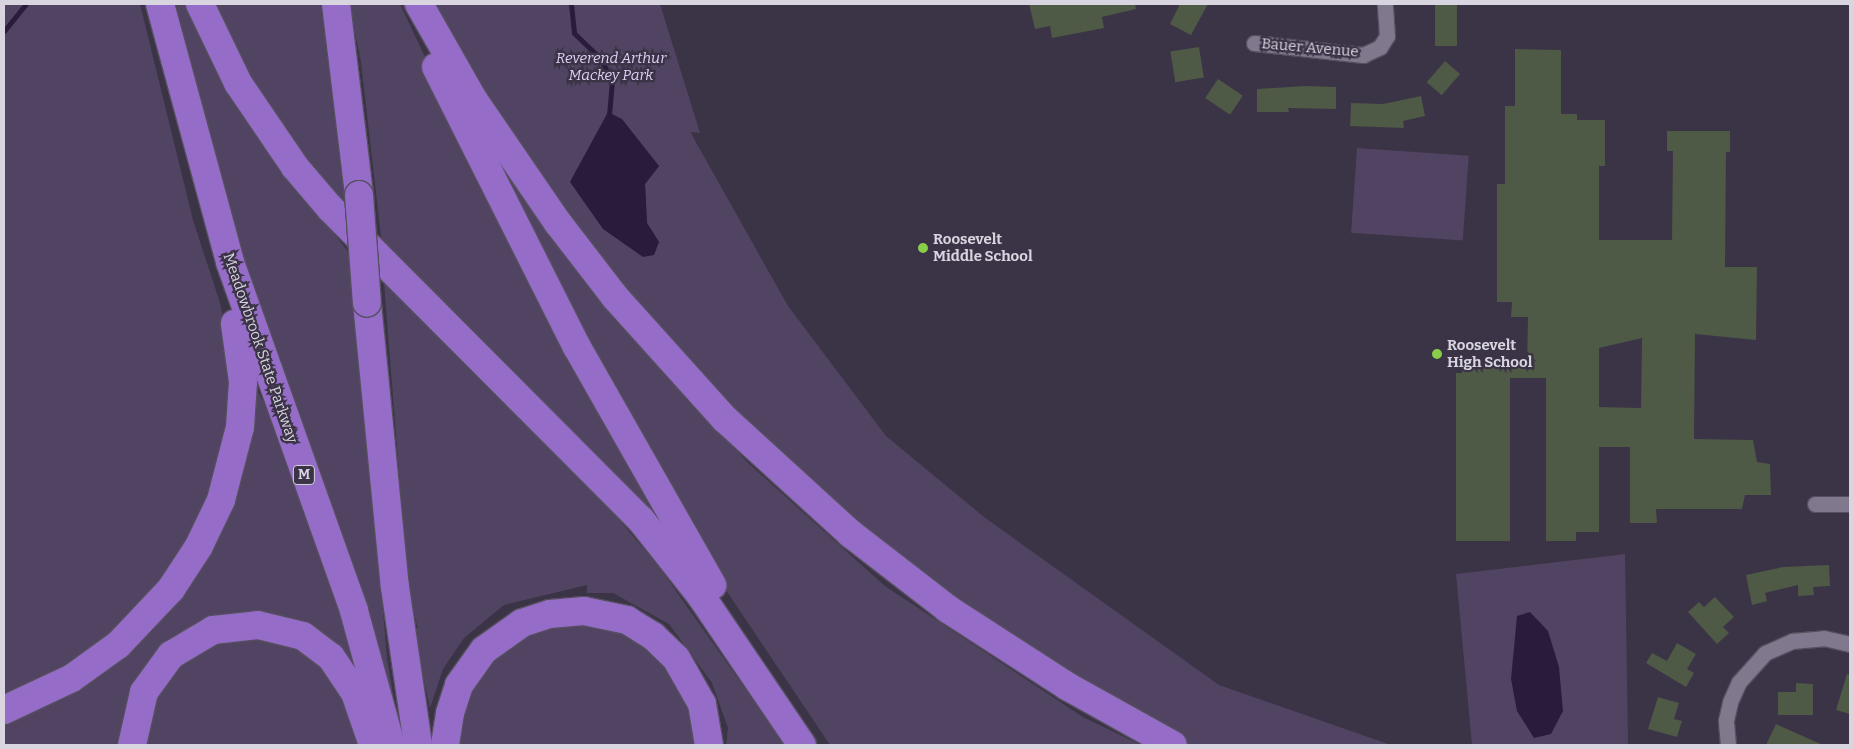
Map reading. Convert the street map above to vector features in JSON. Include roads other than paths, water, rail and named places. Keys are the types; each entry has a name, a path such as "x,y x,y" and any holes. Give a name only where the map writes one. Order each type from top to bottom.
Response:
{"highway":[{"name":"Meadowbrook State Parkway","path":"160,4 213,206 267,374 354,612 391,745"},
{"path":"200,4 238,83 295,167 330,208 641,520 707,604 802,745"},
{"path":"336,4 359,195 367,303 395,587 418,745"},
{"path":"407,4 496,191 631,445 726,607 817,745"},
{"path":"419,4 473,99 558,223 615,297 726,419 851,534 948,609 1067,686 1173,745"},
{"path":"4,710 72,678 136,628 186,567 221,500 240,427 243,382 213,206"},
{"path":"445,745 450,713 460,685 484,650 510,630 536,618 584,611 627,620 653,636 676,658 702,704 709,745"},
{"path":"132,745 138,707 160,666 197,637 244,624 288,630 313,642 331,657 355,693 374,745"}],"street":[{"name":"Bauer Avenue","path":"1254,43 1363,55 1380,47 1387,36 1384,4"},
{"path":"1815,504 1850,504"},
{"path":"1728,745 1726,720 1739,682 1765,653 1792,641 1824,638 1850,644"}],"waterway":[{"path":"4,31 26,4"},
{"path":"571,4 574,33 600,58 612,81 609,117"}],"place":[{"name":"Roosevelt Middle School","path":"923,248"},
{"name":"Roosevelt High School","path":"1437,354"}],"park label":[{"name":"Reverend Arthur Mackey Park","path":"611,66"}]}
